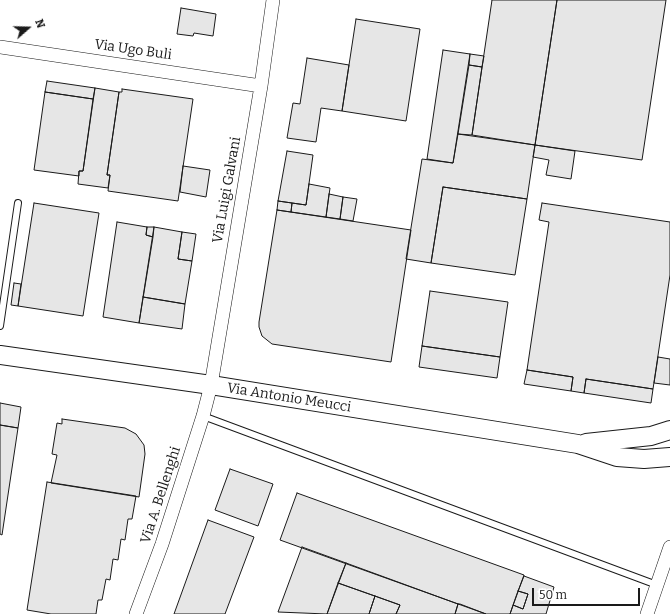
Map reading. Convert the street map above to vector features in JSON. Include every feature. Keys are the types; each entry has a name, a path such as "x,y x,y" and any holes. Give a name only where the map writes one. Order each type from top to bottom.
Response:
{"street":[{"name":"Via Luigi Galvani","path":"211,386 261,86 273,0"},
{"name":"Via Ugo Buli","path":"0,47 261,86"},
{"name":"Via Antonio Meucci","path":"0,355 211,386 578,444 617,456 644,459 670,457"},
{"name":"Via A. Bellenghi","path":"136,614 162,544 203,416 211,386"},
{"name":"Via Antonio Meucci","path":"578,444 620,441 651,436 670,430"},
{"path":"670,439 670,452"},
{"path":"647,614 670,547"}],"lane":[{"path":"0,326 18,203"},
{"path":"203,416 657,585"}],"building":[{"path":"492,0 557,0 535,145 472,135"},
{"path":"557,0 666,0 642,160 535,145"},
{"path":"181,8 216,14 213,36 194,33 193,36 177,34"},
{"path":"356,19 420,29 406,121 342,111"},
{"path":"443,50 470,54 453,163 427,159"},
{"path":"470,54 484,56 482,67 469,65"},
{"path":"307,58 349,65 342,111 321,108 316,142 287,138 293,103 300,104"},
{"path":"469,65 482,67 472,135 458,134"},
{"path":"47,81 95,88 93,99 45,92"},
{"path":"95,88 119,92 107,175 110,175 108,188 78,184 79,171 83,171"},
{"path":"122,89 193,99 178,201 108,191 110,175 107,175 119,92 122,92"},
{"path":"45,92 93,99 83,171 79,171 79,176 34,170"},
{"path":"458,134 535,145 527,199 443,187 431,263 406,259 422,159 453,163"},
{"path":"535,145 575,151 571,179 546,175 549,160 533,157"},
{"path":"287,151 313,155 306,205 278,201"},
{"path":"183,166 210,170 206,197 180,192"},
{"path":"309,184 330,188 326,217 291,212 292,203 306,205"},
{"path":"443,187 527,199 515,275 431,263"},
{"path":"329,194 343,197 340,219 326,217"},
{"path":"343,197 357,199 353,221 340,219"},
{"path":"278,201 292,203 291,212 277,210"},
{"path":"34,203 99,213 83,316 18,306"},
{"path":"542,203 670,222 670,275 653,389 586,379 584,393 571,391 573,377 527,370 549,222 539,220"},
{"path":"277,210 411,230 391,362 272,344 262,336 259,322"},
{"path":"117,222 147,227 146,235 153,237 139,323 103,317"},
{"path":"147,227 154,227 153,237 146,235"},
{"path":"154,227 182,232 178,259 192,261 185,304 143,297"},
{"path":"182,232 196,234 192,261 178,259"},
{"path":"14,283 21,284 18,306 11,305"},
{"path":"430,291 508,302 500,357 422,346"},
{"path":"143,297 185,304 182,329 139,323"},
{"path":"422,346 500,357 497,378 419,367"},
{"path":"658,357 670,359 670,385 654,383"},
{"path":"527,370 573,377 571,391 524,384"},
{"path":"586,379 653,389 651,403 584,393"},
{"path":"0,403 21,407 18,428 0,425"},
{"path":"62,419 125,428 136,434 144,445 145,454 139,497 51,483 57,455 52,454 57,423 62,424"},
{"path":"0,425 18,428 2,535 0,534"},
{"path":"230,469 273,484 258,526 215,510"},
{"path":"47,482 136,496 132,519 128,519 125,540 121,539 118,560 113,559 110,580 106,579 102,600 98,600 96,614 51,614 27,610"},
{"path":"297,493 524,575 510,614 486,614 280,540"},
{"path":"208,520 254,537 225,614 174,614"},
{"path":"302,547 346,563 327,614 278,612"},
{"path":"346,563 458,604 455,614 396,614 400,605 338,583"},
{"path":"524,576 554,587 546,614 510,614 513,605 523,609 528,594 518,591"},
{"path":"338,583 375,596 369,614 327,614"},
{"path":"518,591 528,594 523,609 513,605"},
{"path":"375,596 400,605 396,614 369,614"},
{"path":"458,604 460,604 486,614 455,614"}]}
